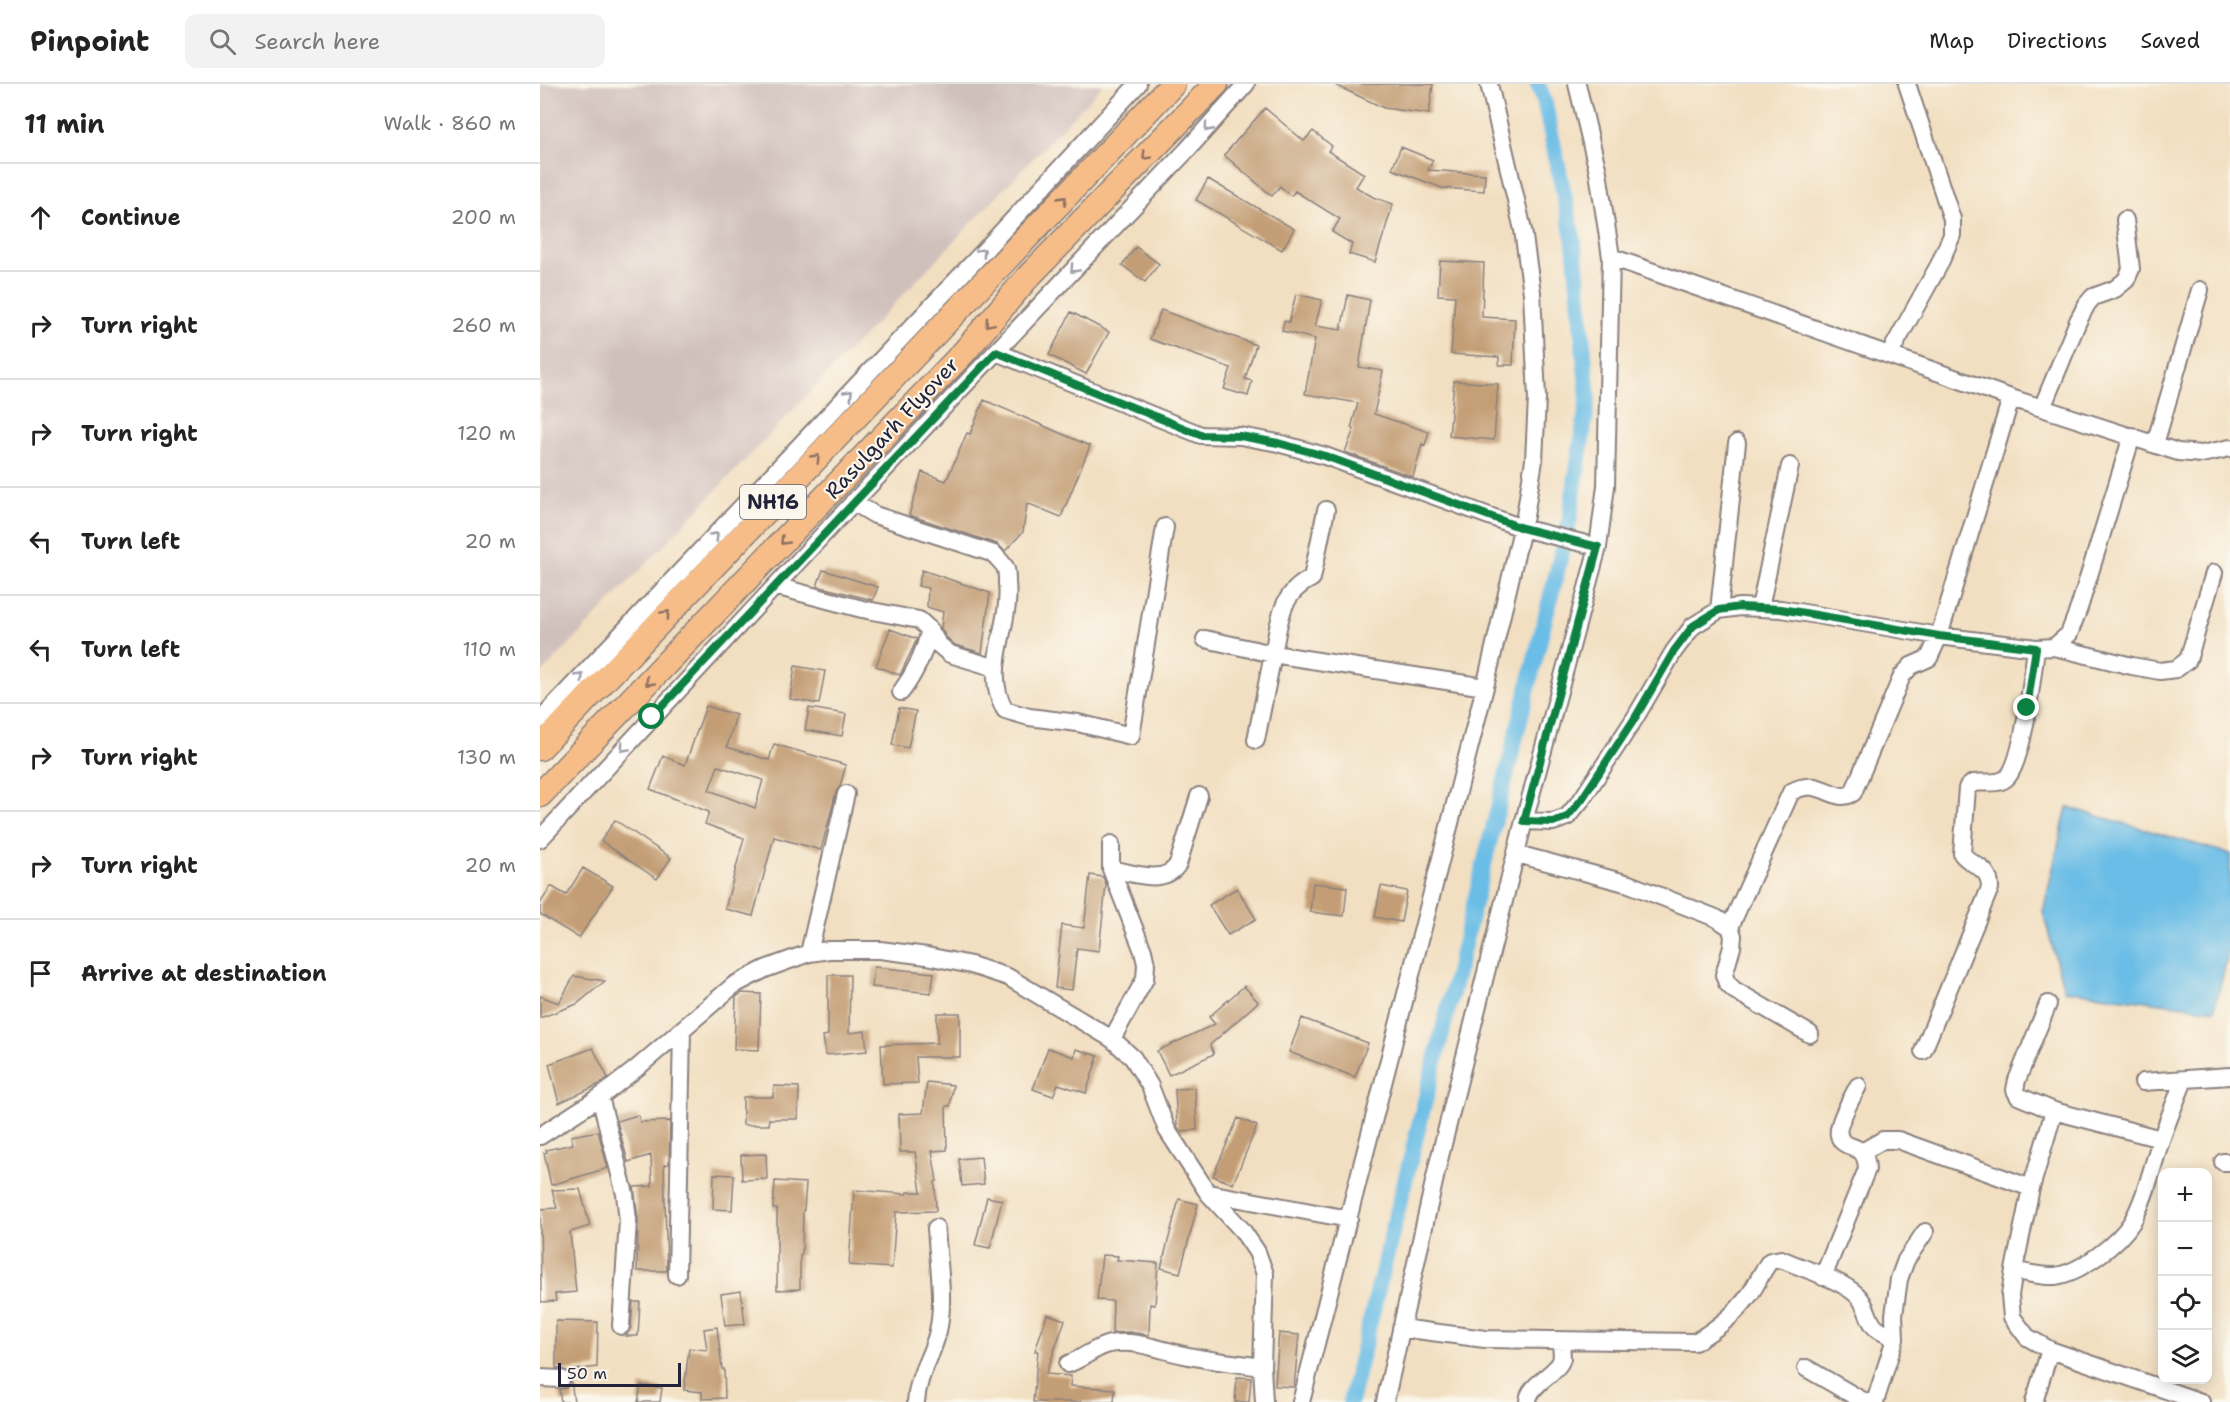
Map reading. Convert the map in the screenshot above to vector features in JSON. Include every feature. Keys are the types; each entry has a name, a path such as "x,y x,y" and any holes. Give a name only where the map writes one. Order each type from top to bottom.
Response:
{"highway":[{"name":"Rasulgarh Flyover","path":"540,748 1173,84"},
{"name":"Rasulgarh Flyover","path":"540,795 965,351 1027,278 1216,84"}],"street":[{"path":"540,720 976,260 1138,84"},
{"path":"540,839 1246,84"},
{"path":"1301,1402 1485,687 1529,530 1536,398 1532,293 1523,230 1489,84"},
{"path":"1385,1402 1438,1164 1524,821 1598,547 1606,486 1611,257 1598,172 1577,84"},
{"path":"1889,355 1940,265 1952,235 1952,219 1907,84"},
{"path":"2042,408 2087,304 2093,297 2115,289 2126,280 2131,268 2125,220"},
{"path":"1611,257 2011,398 2178,452 2202,454 2230,448"},
{"path":"2155,444 2200,290"},
{"path":"996,352 1201,435 1240,436 1287,445 1325,456 1529,530 1598,547"},
{"path":"1730,927 1791,792 1802,786 1816,786 1838,796 1853,793 1902,676 1911,666 1929,658 1939,636 2011,398"},
{"path":"2054,646 2069,634 2079,609 2132,436"},
{"path":"1719,610 1737,443"},
{"path":"1760,608 1790,466"},
{"path":"853,502 875,515 994,554 1006,569 1008,594 995,681 998,698 1005,710 1029,717 1078,723 1131,736 1165,527"},
{"path":"1256,740 1283,605 1297,585 1312,578 1326,510"},
{"path":"1524,821 1553,822 1567,817 1582,799 1635,718 1674,651 1693,626 1719,610 1740,607 1781,609 1939,636 2036,648 2054,646 2160,671 2176,669 2188,660 2214,573"},
{"path":"775,586 862,609 919,620 930,630 938,644 950,654 996,668"},
{"path":"902,692 915,674 930,630"},
{"path":"1205,639 1273,654 1485,687"},
{"path":"1923,1051 1990,888 1987,872 1967,860 1962,854 1967,788 1973,783 2006,779 2011,772 2023,733 2036,648"},
{"path":"809,953 846,794"},
{"path":"1111,869 1146,876 1161,876 1173,872 1178,864 1199,796"},
{"path":"1111,844 1111,869 1146,964 1145,979 1112,1039"},
{"path":"1516,854 1629,884 1716,918 1730,927 1733,936 1724,975 1727,983 1734,990 1810,1034"},
{"path":"540,1136 600,1097 734,985 765,969 809,953 829,950 880,950 971,965 1008,977 1112,1039 1133,1058 1150,1086 1167,1130 1208,1193 1242,1230 1257,1252 1265,1274 1262,1367 1264,1402"},
{"path":"2048,1004 2017,1080 2015,1090 2018,1096 2054,1111 2161,1139"},
{"path":"677,1275 682,1030"},
{"path":"2143,1082 2230,1076"},
{"path":"2014,1270 2056,1276 2076,1269 2117,1240 2132,1222 2184,1080"},
{"path":"1823,1277 1867,1169 1862,1152 1844,1143 1839,1136 1839,1126 1858,1086"},
{"path":"600,1097 625,1194 628,1221 621,1326"},
{"path":"2054,1111 2031,1188 2014,1270 2010,1295 2013,1317 2027,1337 2050,1350 2190,1400"},
{"path":"1862,1152 1883,1140 1899,1140 2031,1188"},
{"path":"1208,1193 1349,1219"},
{"path":"916,1402 920,1375 938,1332 941,1311 936,1228"},
{"path":"1875,1402 1895,1339 1894,1315 1899,1279 1906,1260 1925,1232"},
{"path":"1401,1328 1485,1340 1695,1342 1735,1312 1751,1292 1770,1261 1781,1259 1846,1287 1858,1296 1868,1310 1870,1321 1875,1328 1895,1339"},
{"path":"1528,1402 1532,1391 1560,1363 1561,1341"},
{"path":"1068,1364 1080,1360 1102,1346 1133,1344 1182,1355 1262,1367"},
{"path":"2034,1402 2050,1350"},
{"path":"1806,1368 1865,1402"},
{"path":"540,1378 561,1379"}],"shaded area":[{"path":"540,84 1104,84 540,675"}],"water":[{"path":"2067,807 2230,854 2230,946 2214,1010 2064,990 2043,912"}],"building":[{"path":"1333,84 1433,84 1429,114 1384,108"},
{"path":"1265,108 1304,141 1313,131 1332,146 1328,151 1364,174 1356,187 1373,197 1393,204 1375,262 1349,254 1352,244 1332,232 1340,219 1295,191 1291,196 1280,186 1272,196 1224,155"},
{"path":"1401,147 1433,160 1428,170 1485,174 1484,191 1442,188 1392,169"},
{"path":"1208,179 1294,229 1282,250 1196,200"},
{"path":"1136,247 1159,264 1145,282 1122,265"},
{"path":"1440,261 1484,263 1482,317 1515,319 1513,365 1499,365 1499,357 1451,354 1455,296 1438,295"},
{"path":"1296,294 1322,300 1315,326 1341,330 1348,295 1370,300 1359,367 1383,371 1374,414 1429,432 1425,445 1422,444 1413,477 1345,452 1354,429 1351,428 1358,403 1305,394 1315,339 1282,331 1284,321 1289,322"},
{"path":"1161,310 1256,345 1245,379 1252,381 1248,396 1224,389 1231,368 1150,339"},
{"path":"1071,312 1109,332 1086,374 1049,355"},
{"path":"1454,381 1498,384 1494,440 1449,436"},
{"path":"984,400 1090,446 1061,517 1027,503 1023,532 1005,551 997,544 909,515 922,472 946,481"},
{"path":"823,570 878,587 873,600 817,586"},
{"path":"922,570 990,593 982,653 955,645 946,637 941,628 943,612 927,607 928,588 918,586"},
{"path":"890,629 917,639 900,675 876,666"},
{"path":"795,666 825,671 819,704 790,699"},
{"path":"706,706 736,715 727,747 769,760 774,744 846,765 836,792 821,850 774,837 753,916 725,909 744,838 705,824 709,812 650,789 663,756 685,765","holes":["718,766 763,780 755,808 709,790"]},
{"path":"809,708 846,714 842,736 805,730"},
{"path":"899,708 916,711 908,748 892,745"},
{"path":"615,820 671,858 657,879 601,841"},
{"path":"583,868 613,886 579,938 540,914 540,904 551,886 566,895"},
{"path":"1090,875 1103,877 1106,885 1099,951 1077,948 1072,990 1055,988 1062,925 1084,928"},
{"path":"1313,883 1347,887 1344,916 1310,912"},
{"path":"1381,886 1407,891 1401,922 1375,917"},
{"path":"1237,888 1256,919 1228,935 1209,905"},
{"path":"874,967 934,973 931,993 872,987"},
{"path":"828,975 850,975 849,1033 865,1031 867,1051 826,1055 823,1036 828,1035"},
{"path":"574,976 605,981 577,1004 540,1018 540,996 559,1003"},
{"path":"1244,986 1258,1002 1210,1045 1214,1054 1169,1075 1157,1051 1215,1024 1209,1017"},
{"path":"742,993 761,994 759,1050 734,1049 736,997"},
{"path":"937,1013 960,1013 960,1057 916,1057 918,1083 883,1084 881,1045 937,1043"},
{"path":"1302,1018 1368,1043 1355,1077 1289,1052"},
{"path":"593,1048 608,1078 559,1103 549,1064"},
{"path":"1048,1048 1074,1057 1076,1049 1098,1056 1086,1093 1058,1084 1053,1096 1033,1089"},
{"path":"927,1082 953,1085 950,1106 946,1106 947,1150 932,1151 937,1181 935,1182 936,1211 896,1212 892,1268 849,1265 854,1190 907,1194 907,1192 921,1192 915,1152 900,1152 899,1114 923,1113"},
{"path":"774,1086 799,1087 798,1119 769,1119 769,1125 743,1125 743,1097 773,1097"},
{"path":"1195,1088 1197,1130 1180,1131 1177,1126 1175,1089"},
{"path":"638,1115 640,1122 670,1121 669,1164 664,1165 667,1271 637,1271 638,1220 634,1187 652,1186 651,1155 628,1162 617,1121"},
{"path":"1238,1118 1257,1126 1233,1184 1213,1176"},
{"path":"598,1131 608,1168 551,1185 544,1153 547,1152 546,1150 573,1144 571,1136"},
{"path":"766,1154 767,1179 742,1180 741,1155"},
{"path":"981,1157 984,1184 962,1186 959,1159"},
{"path":"714,1174 734,1175 732,1210 713,1209"},
{"path":"775,1181 806,1183 802,1255 800,1255 800,1289 777,1290 777,1209 773,1209"},
{"path":"580,1189 590,1226 570,1232 576,1292 555,1294 556,1301 541,1302 540,1209 557,1208 552,1190"},
{"path":"987,1197 1002,1200 990,1248 975,1245"},
{"path":"1179,1199 1198,1204 1180,1273 1161,1268"},
{"path":"1102,1255 1118,1256 1117,1260 1158,1263 1155,1305 1150,1304 1149,1335 1129,1332 1112,1333 1113,1301 1097,1300"},
{"path":"741,1291 745,1324 725,1326 721,1294"},
{"path":"633,1302 640,1302 638,1336 626,1336 631,1327"},
{"path":"1047,1314 1065,1320 1046,1374 1071,1376 1070,1386 1115,1389 1114,1402 1033,1402 1038,1351 1035,1351"},
{"path":"556,1321 598,1322 597,1367 567,1371 556,1368"},
{"path":"717,1327 722,1369 724,1369 725,1398 702,1399 702,1392 684,1390 689,1348 707,1350 704,1329"},
{"path":"1279,1333 1299,1335 1294,1387 1275,1386"},
{"path":"1237,1377 1251,1378 1249,1402 1235,1402"},
{"path":"571,1380 574,1402 561,1402 559,1389 566,1388"},
{"path":"641,1385 662,1388 660,1402 638,1402"}],"waterway":[{"path":"1350,1402 1569,523 1588,399 1574,242 1544,100 1538,84"}],"route":[{"path":"652,717 996,352 1201,435 1240,436 1278,443 1325,456 1522,528 1598,547 1524,821 1553,822 1567,817 1582,799 1635,718 1674,651 1693,626 1719,610 1740,607 1781,609 1939,636 2036,648 2027,708"}]}
